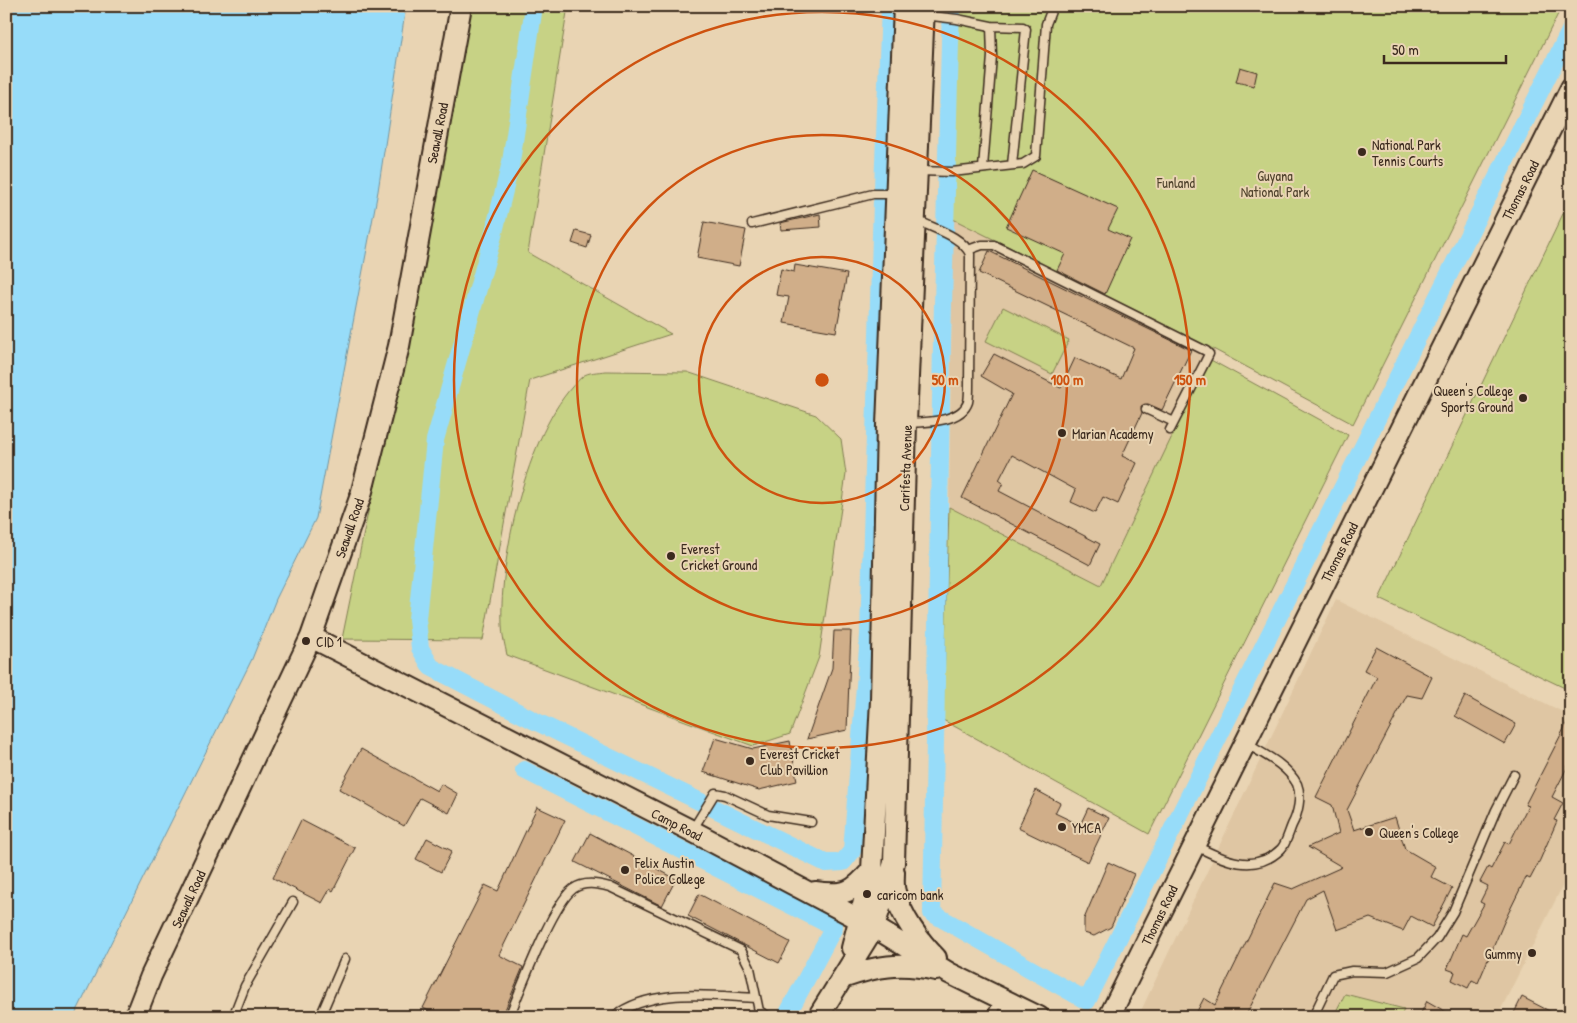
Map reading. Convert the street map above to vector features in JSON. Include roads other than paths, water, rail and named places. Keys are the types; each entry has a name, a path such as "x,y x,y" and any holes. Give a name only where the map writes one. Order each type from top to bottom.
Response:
{"street":[{"name":"Seawall Road","path":"135,1017 151,976 311,637 361,495 399,346 461,6"},
{"name":"Carifesta Avenue","path":"867,924 872,870 881,700 888,425 904,6"},
{"name":"Carifesta Avenue","path":"867,924 894,863 922,223 928,13"},
{"name":"Thomas Road","path":"1109,1017 1244,742 1571,88"},
{"name":"Camp Road","path":"311,637 695,825 949,972 1039,1017"},
{"path":"894,863 895,892 904,912 922,943 949,972"},
{"path":"806,890 832,894 850,891 872,870"},
{"path":"818,1017 842,978 867,924"},
{"path":"842,978 884,965 916,965 949,972"}],"lane":[{"path":"924,171 952,172 1023,164 1036,156 1046,24 1053,6"},
{"path":"928,13 991,26 1023,27 1026,29 1012,165"},
{"path":"983,168 990,91 991,26"},
{"path":"752,224 873,194 898,194"},
{"path":"914,423 945,419 963,410 968,402 970,254 968,250 950,236 922,223"},
{"path":"968,250 982,245 994,245 1209,354 1172,426 1146,409"},
{"path":"1194,845 1219,858 1236,863 1258,862 1281,849 1295,820 1299,799 1297,786 1287,770 1244,742"},
{"path":"1313,1017 1333,975 1352,971 1387,972 1418,958 1437,938 1453,912 1496,810 1514,775"},
{"path":"695,825 710,798 715,793 725,795 768,814 811,822"},
{"path":"508,1016 557,910 570,892 585,884 610,887 741,950 750,968 759,1011 769,1017"},
{"path":"233,1017 245,986 293,902"},
{"path":"320,1017 345,959"},
{"path":"613,1017 622,1010 651,998 710,996 756,998"},
{"path":"990,1017 1001,998"}],"water":[{"path":"6,6 406,6 378,191 316,518 276,599 252,659 74,1017 6,1017"}],"waterway":[{"path":"534,6 511,162 493,236 435,440 417,619 420,648 431,667 535,721 826,863 843,862 852,851 869,635 882,202"},
{"path":"883,188 890,6"},
{"path":"951,6 942,342 932,913 1087,1001 1571,29"},
{"path":"524,770 834,927 786,1017"}],"place":[{"name":"National Park Tennis Courts","path":"1362,152"},
{"name":"Queen's College Sports Ground","path":"1523,398"},
{"name":"Marian Academy","path":"1062,433"},
{"name":"Everest Cricket Ground","path":"671,556"},
{"name":"CID 1","path":"306,641"},
{"name":"Everest Cricket Club Pavillion","path":"750,761"},
{"name":"YMCA","path":"1062,827"},
{"name":"Queen's College","path":"1369,832"},
{"name":"Felix Austin Police College","path":"625,870"},
{"name":"caricom bank","path":"867,894"},
{"name":"Gummy","path":"1532,953"}],"park label":[{"name":"Funland","path":"1176,182"},
{"name":"Guyana National Park","path":"1275,184"}]}
